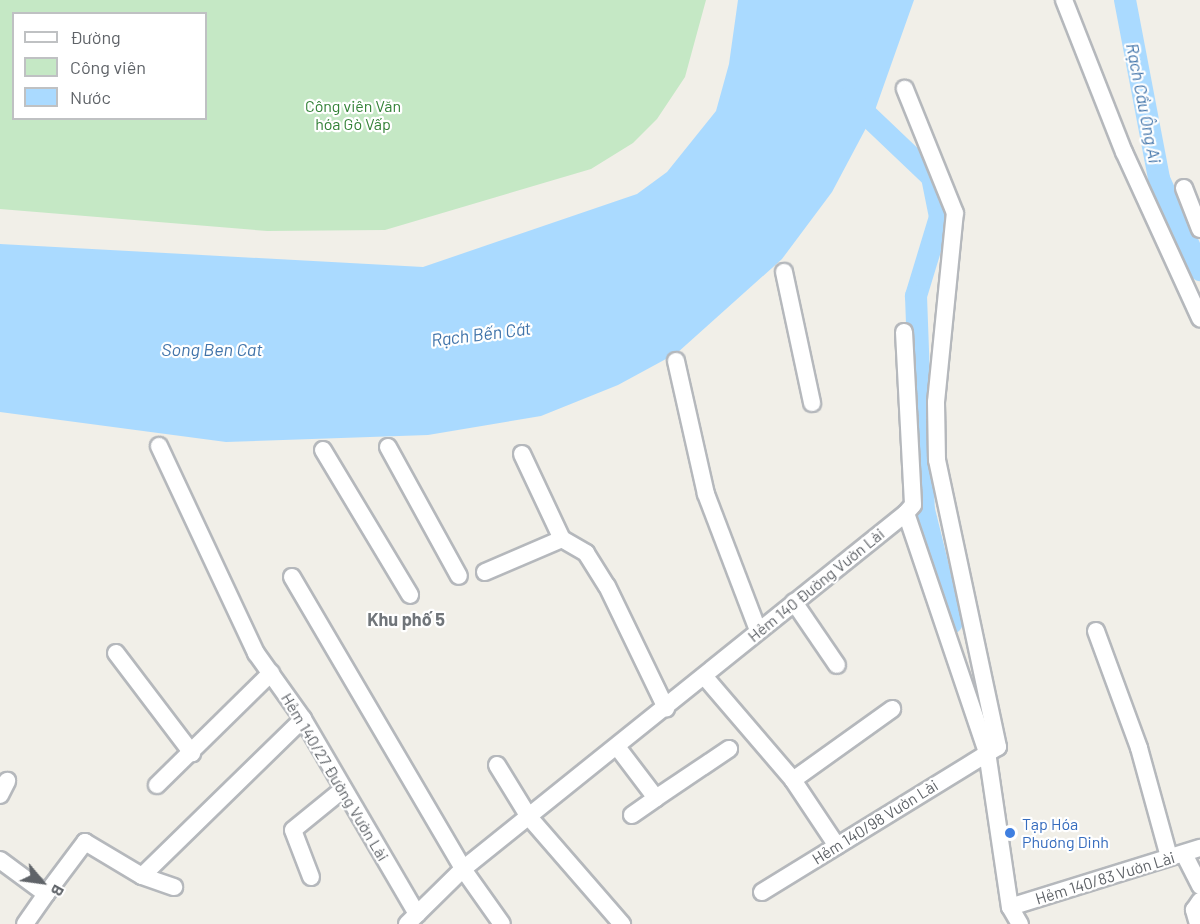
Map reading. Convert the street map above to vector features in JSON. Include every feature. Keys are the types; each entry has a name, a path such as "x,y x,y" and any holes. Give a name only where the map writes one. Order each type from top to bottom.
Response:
{"street":[{"path":"1064,0 1124,152 1200,318"},
{"path":"905,89 955,213 936,402 935,460 998,747 987,752"},
{"path":"1184,188 1200,229"},
{"path":"784,272 812,403"},
{"path":"904,332 913,505 906,513 987,752 1010,908 1020,924"},
{"path":"676,361 706,494 758,630"},
{"name":"Hẻm 140/27 Đường Vườn Lài","path":"159,446 256,653 303,719 412,919"},
{"path":"388,447 459,576"},
{"path":"323,450 410,595"},
{"path":"522,454 562,538 586,553 596,566 666,708"},
{"path":"912,463 935,460"},
{"name":"Hẻm 140 Đường Vườn Lài","path":"412,919 464,869 618,748 758,630 906,513"},
{"path":"485,572 562,538"},
{"path":"292,577 464,869 502,924"},
{"path":"794,602 837,665"},
{"path":"1096,631 1139,748 1200,886"},
{"path":"116,653 192,753"},
{"path":"157,785 271,674"},
{"path":"704,676 793,780 837,846"},
{"path":"793,780 892,709"},
{"path":"142,876 303,719"},
{"path":"618,748 656,798"},
{"path":"632,815 729,749"},
{"name":"Hẻm 140/98 Vườn Lài","path":"762,892 987,752"},
{"path":"497,765 529,817 622,924"},
{"path":"311,877 293,830 342,790"},
{"path":"25,924 85,842 142,876 174,887"},
{"name":"Hẻm 140/83 Vườn Lài","path":"1010,908 1185,853"},
{"path":"0,860 46,894"},
{"path":"1198,924 1194,910 1200,901"}],"green space":[{"name":"Công viên Văn hóa Gò Vấp","path":"0,0 706,0 685,77 657,119 633,143 591,169 385,230 267,231 0,209"}],"water":[{"name":"Song Ben Cat","path":"738,0 914,0 874,113 832,192 782,259 677,353 618,385 541,416 428,435 226,442 0,412 0,244 423,267 637,194 667,172 716,111 729,64"}],"waterway":[{"name":"Rạch Cầu Ông Ai","path":"1125,0 1159,179 1200,270"},
{"path":"849,98 932,177 940,217 916,296 924,510 952,623"}],"place":[{"name":"Tạp Hóa Phương Dinh","path":"1010,833"}],"district":[{"name":"Khu phố 5","path":"406,619"}],"water label":[{"name":"Rạch Bến Cát","path":"481,334"}]}
